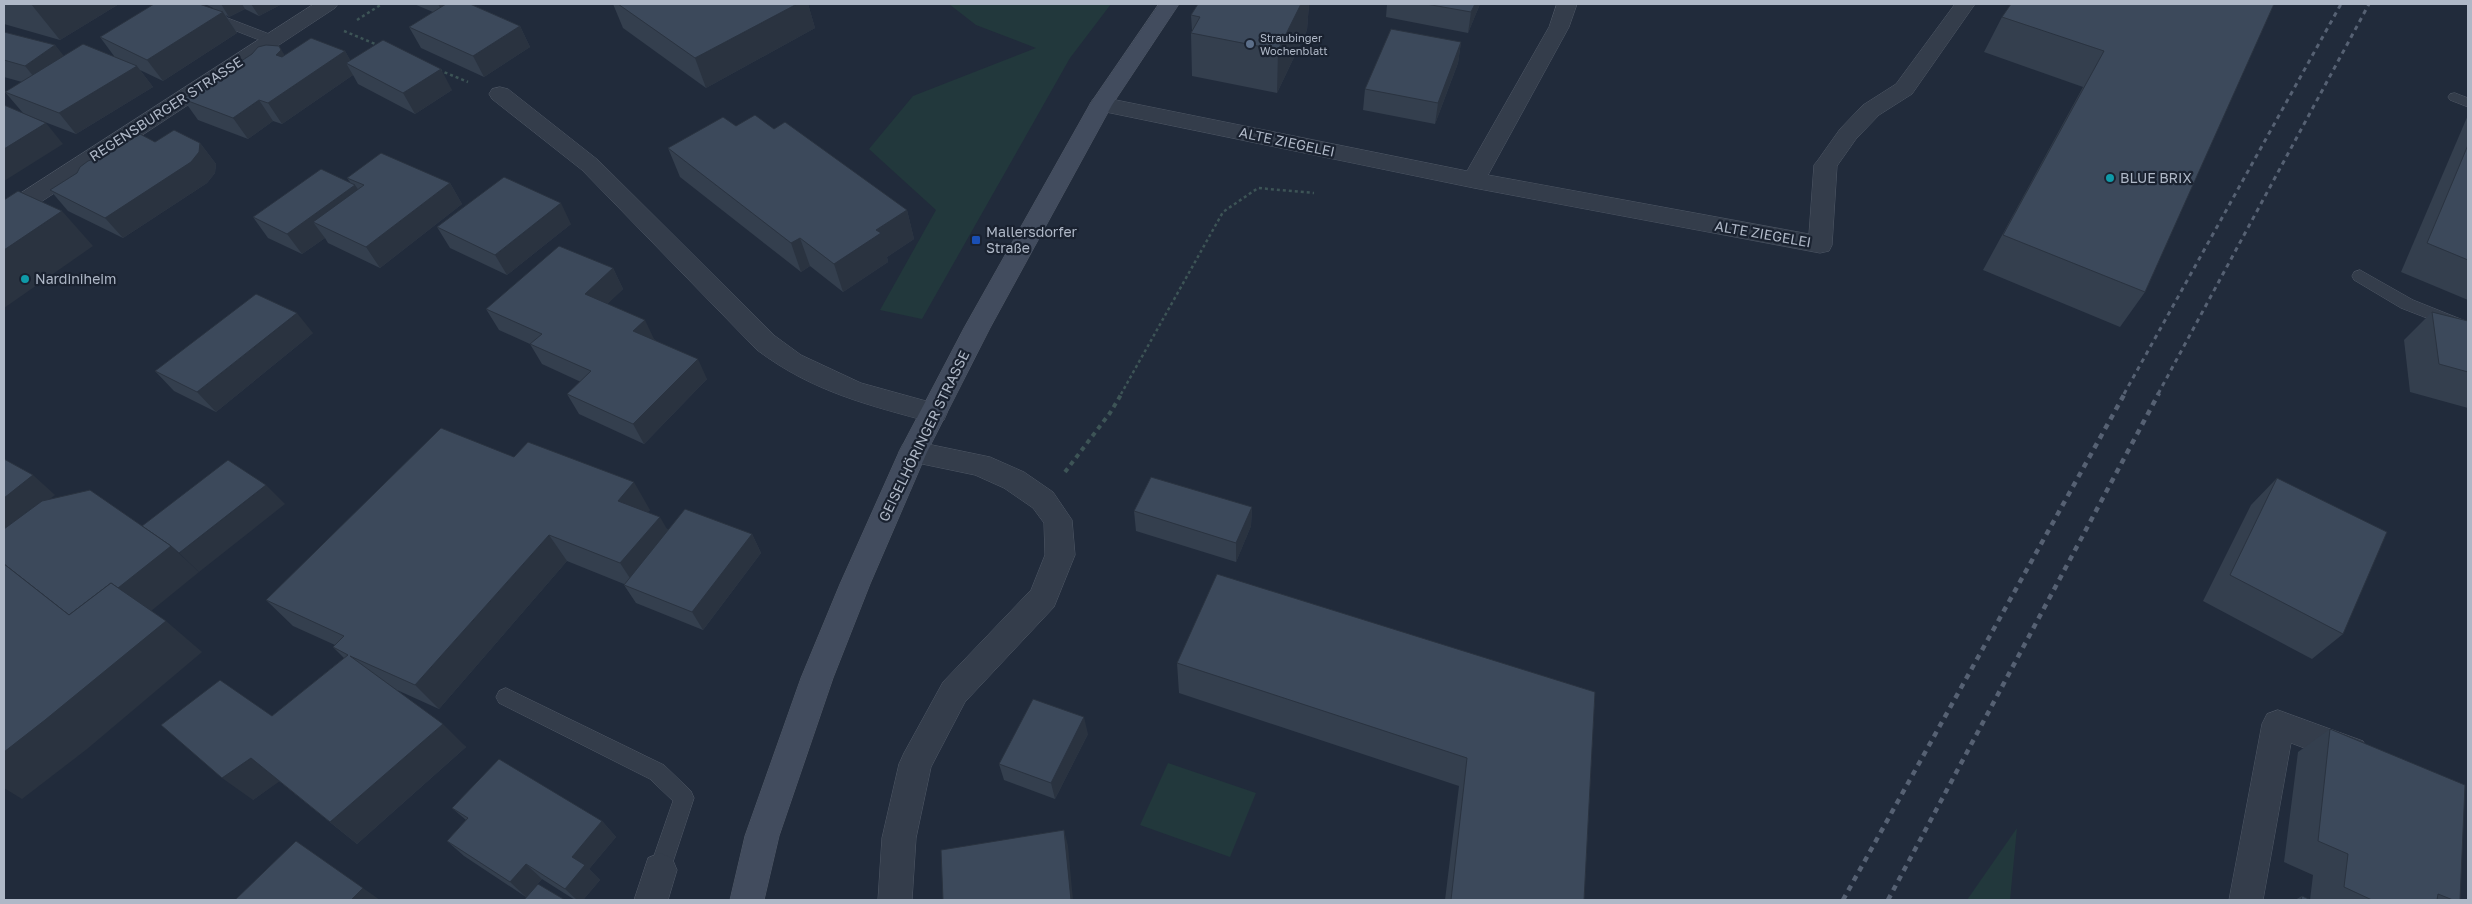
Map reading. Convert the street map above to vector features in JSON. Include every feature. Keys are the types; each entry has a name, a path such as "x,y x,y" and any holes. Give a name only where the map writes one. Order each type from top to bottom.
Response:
{"main road":[{"name":"GEISELHÖRINGER STRASSE","path":"747,900 762,836 817,678 859,575 913,452 986,312 1101,104 1170,4"}],"street":[{"name":"REGENSBURGER STRASSE","path":"4,215 328,4"},
{"path":"1474,180 1559,27 1567,4"},
{"name":"ALTE ZIEGELEI","path":"1101,104 1474,180 1820,245 1826,165 1848,134 1871,110 1904,89 1965,4"},
{"path":"500,94 590,165 766,343 792,362 854,391 934,412"},
{"path":"895,900 899,838 915,764 954,692 1043,598 1060,555 1058,520 1043,500 1014,480 980,465 913,452"},
{"path":"2246,900 2278,724 2378,761"}],"lane":[{"path":"180,4 272,40"},
{"path":"2455,97 2468,103"},
{"path":"2360,276 2407,304 2468,328"},
{"path":"506,697 657,772 684,798 656,885"}],"path":[{"path":"382,4 342,30 386,48"},
{"path":"438,70 500,94"},
{"path":"1043,500 1110,413 1222,212 1258,188 1314,193"}],"green space":[{"path":"949,4 1111,4 1070,58 922,319 880,310 936,210 869,149 913,96 1036,48 976,25"},
{"path":"1168,763 1256,793 1230,857 1140,825"},
{"path":"2017,828 2010,900 1967,900"}],"building":[{"path":"154,4 199,4 223,12 147,60 100,37"},
{"path":"446,4 470,4 520,26 473,56 409,27"},
{"path":"618,4 797,4 695,58"},
{"path":"1198,4 1301,4 1278,50 1191,33 1200,17 1191,15"},
{"path":"1426,4 1475,4 1471,12"},
{"name":"BLUE BRIX","path":"2011,4 2274,4 2145,292 2003,235 2104,51 2002,17"},
{"path":"1391,29 1461,42 1438,103 1365,89"},
{"path":"4,32 55,45 25,66 4,60"},
{"path":"311,38 345,51 268,103 259,100 233,118 183,99 252,54 258,47 266,45 279,46 281,50 276,55 282,57"},
{"path":"383,40 441,69 403,93 346,63"},
{"path":"83,44 137,66 59,113 5,92"},
{"path":"4,105 46,123 4,149"},
{"path":"755,115 774,129 785,122 907,210 876,230 881,233 834,264 800,238 791,243 668,148 723,117 736,126"},
{"path":"174,130 200,143 199,152 191,162 105,218 50,190 77,173 80,167 88,161 106,155 140,134 155,142"},
{"path":"2468,145 2468,260 2427,243"},
{"path":"381,153 450,183 366,247 313,222 364,185 347,178"},
{"path":"321,169 355,185 287,234 253,217"},
{"path":"504,177 561,203 495,255 437,227"},
{"path":"18,191 62,211 4,250 4,200"},
{"path":"559,246 613,268 585,294 645,320 633,331 698,359 633,424 567,394 591,371 530,344 542,334 486,309"},
{"path":"256,294 297,313 197,392 155,371"},
{"path":"2432,312 2468,321 2468,372 2439,364"},
{"path":"441,428 514,457 528,442 634,482 618,501 660,517 620,563 549,535 415,685 350,656 443,724 330,822 251,758 222,778 161,725 220,680 272,716 348,655 333,647 344,636 266,600"},
{"path":"4,459 33,475 4,498"},
{"path":"228,460 266,485 179,553 142,526"},
{"path":"1151,477 1252,507 1236,543 1134,511"},
{"path":"2277,478 2387,532 2343,634 2230,575"},
{"path":"90,490 171,546 118,588 111,583 69,615 4,564 4,529 42,501"},
{"path":"685,509 752,534 692,612 624,585"},
{"path":"4,564 69,615 111,583 166,621 4,752"},
{"path":"1217,574 1595,692 1584,900 1451,900 1467,758 1177,663"},
{"path":"1033,699 1084,717 1051,783 999,764"},
{"path":"2330,729 2465,785 2460,900 2453,900 2438,894 2437,900 2372,900 2344,887 2348,854 2318,841"},
{"path":"499,759 602,821 572,857 585,865 565,889 526,864 510,882 447,841 468,818 452,808"},
{"path":"1064,830 1071,900 943,900 941,850"},
{"path":"296,841 363,888 351,900 235,900"},
{"path":"538,884 565,900 524,900"},
{"path":"2302,896 2311,900 2301,900"}],"railway":[{"path":"2124,394 2341,4"},
{"path":"2158,394 2369,4"},
{"path":"1843,900 2125,393"},
{"path":"1888,900 2159,393"}],"place":[{"name":"Straubinger Wochenblatt","path":"1250,44"},
{"name":"BLUE BRIX","path":"2110,178"},
{"name":"Mallersdorfer Straße","path":"976,240"},
{"name":"Nardiniheim","path":"25,279"}]}
